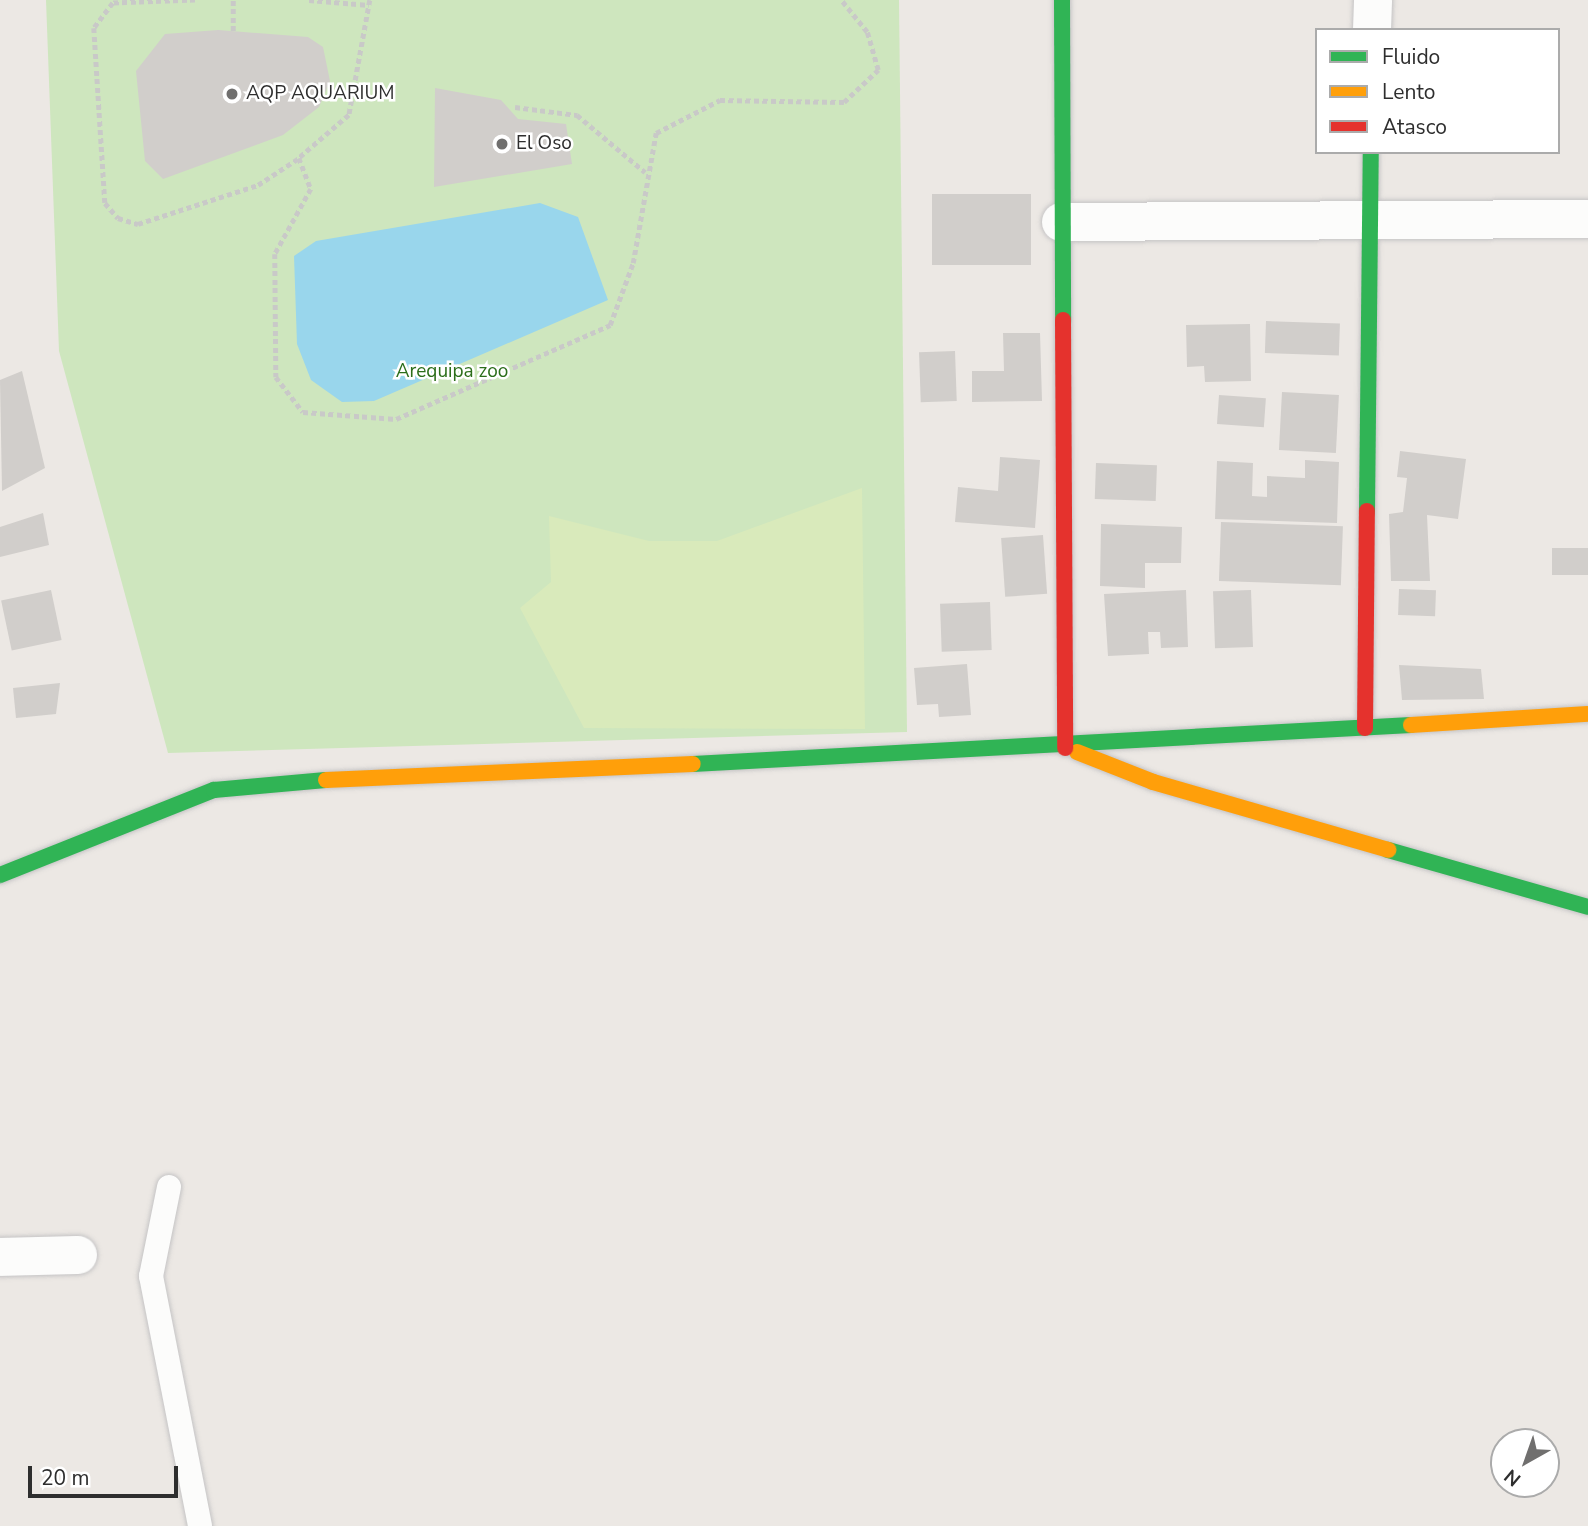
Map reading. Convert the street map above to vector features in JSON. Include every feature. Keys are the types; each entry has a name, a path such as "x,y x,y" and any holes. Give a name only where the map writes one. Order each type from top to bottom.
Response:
{"street":[{"path":"1062,0 1065,748"},
{"path":"1372,28 1373,0"},
{"path":"1365,727 1371,154"},
{"path":"1061,222 1370,218 1588,219"},
{"path":"0,875 214,790 272,782 1065,748 1588,714"},
{"path":"1065,748 1153,782 1588,907"},
{"path":"0,1257 78,1255"}],"lane":[{"path":"169,1187 151,1276 200,1526"}],"path":[{"path":"195,0 113,3 94,28 105,203 118,218 138,224 258,185 299,158 349,115 370,2 309,0"},
{"path":"233,0 233,31"},
{"path":"299,158 311,189 275,254 276,377 303,412 396,419 610,325 633,263 645,172 656,133 720,100 844,102 878,70 867,32 841,0"},
{"path":"515,107 577,115 645,172"}],"green space":[{"name":"Arequipa zoo","path":"46,0 899,0 907,732 168,753 59,351"},
{"path":"862,488 865,729 584,728 520,608 551,582 549,516 649,541 717,541"}],"water":[{"path":"540,203 578,217 608,300 374,401 342,402 311,380 297,344 294,256 316,241"}],"building":[{"name":"AQP AQUARIUM","path":"218,30 308,37 323,47 330,81 319,107 283,135 163,179 145,161 136,71 165,34"},
{"name":"El Oso","path":"435,88 501,100 518,119 566,124 572,164 434,187"},
{"path":"932,194 1031,194 1031,265 932,265"},
{"path":"1266,321 1340,324 1339,356 1265,353"},
{"path":"1250,324 1251,381 1205,382 1204,366 1187,367 1186,325"},
{"path":"1003,333 1040,333 1042,401 972,402 972,371 1004,371"},
{"path":"955,351 957,401 921,402 919,352"},
{"path":"22,371 45,468 2,491 0,380"},
{"path":"1282,392 1339,395 1336,453 1279,450"},
{"path":"1219,395 1266,398 1264,427 1217,424"},
{"path":"1400,451 1466,459 1458,519 1427,515 1430,581 1391,581 1389,514 1403,512 1407,478 1397,477"},
{"path":"1000,457 1040,460 1035,528 955,522 958,487 998,491"},
{"path":"1305,460 1339,462 1337,523 1215,519 1217,461 1253,463 1252,496 1267,497 1267,476 1305,478"},
{"path":"1096,463 1157,465 1156,501 1095,499"},
{"path":"43,513 49,545 0,557 0,527"},
{"path":"1221,522 1343,526 1341,585 1219,581"},
{"path":"1101,524 1182,527 1181,563 1145,563 1145,588 1100,586"},
{"path":"1043,535 1047,594 1005,597 1001,538"},
{"path":"1552,548 1588,548 1588,575 1552,575"},
{"path":"1399,589 1436,590 1435,616 1398,615"},
{"path":"51,590 62,640 12,650 1,601"},
{"path":"1186,590 1188,647 1161,648 1160,632 1148,632 1149,654 1108,656 1104,594"},
{"path":"1251,590 1253,647 1215,648 1213,591"},
{"path":"990,602 992,650 942,652 940,604"},
{"path":"967,664 971,715 939,717 938,704 917,705 914,668"},
{"path":"1399,665 1481,669 1484,699 1402,700"},
{"path":"60,683 56,714 16,718 13,688"}],"traffic: fast":[{"path":"1062,0 1063,320"},
{"path":"1367,511 1371,154"},
{"path":"693,764 1411,725"},
{"path":"0,875 214,790 326,780"},
{"path":"1388,850 1588,907"}],"traffic: slow":[{"path":"1411,725 1588,714"},
{"path":"1077,752 1153,782 1388,850"},
{"path":"326,780 693,764"}],"traffic: jam":[{"path":"1063,320 1065,748"},
{"path":"1365,728 1367,511"}],"place":[{"name":"AQP AQUARIUM","path":"232,94"},
{"name":"El Oso","path":"502,144"}]}
